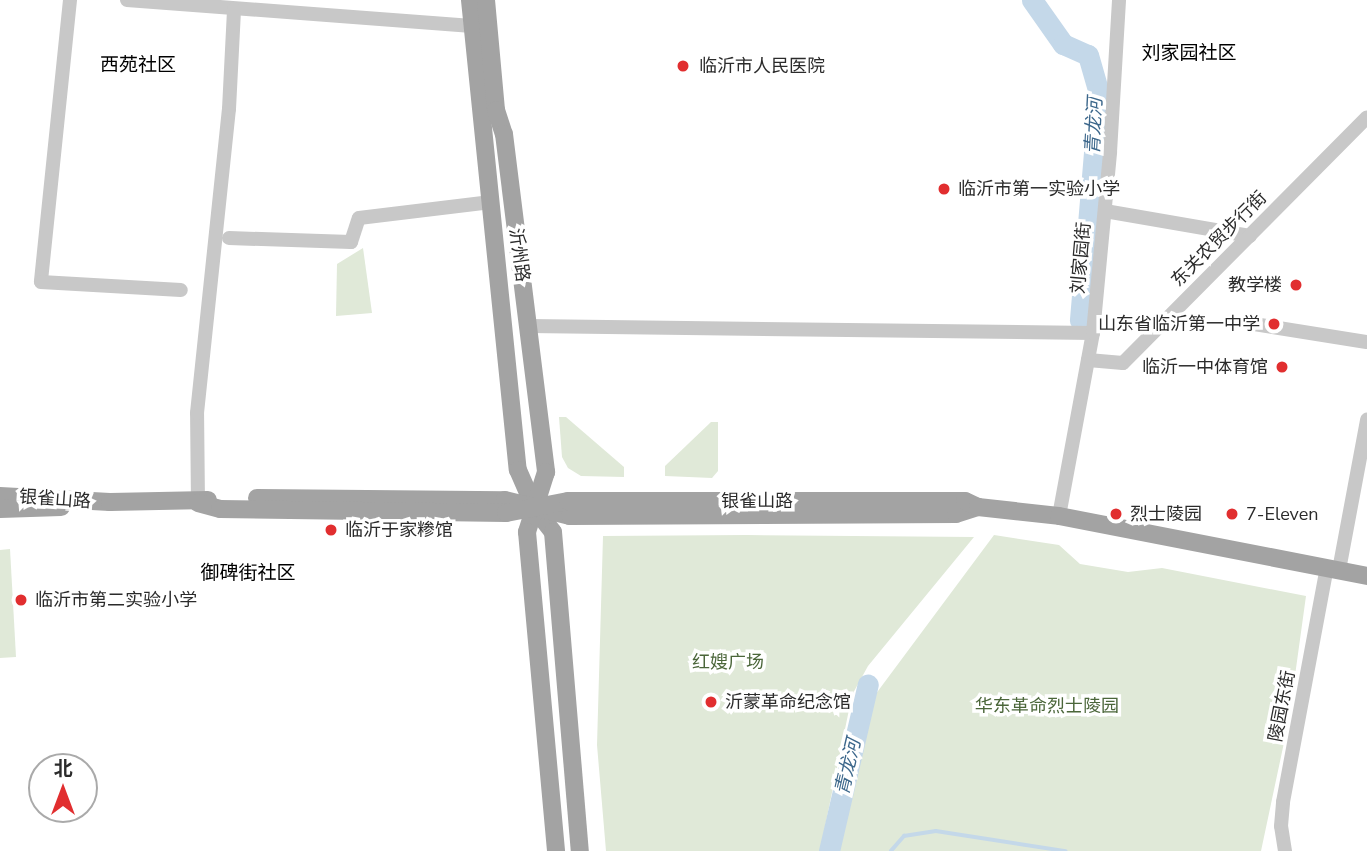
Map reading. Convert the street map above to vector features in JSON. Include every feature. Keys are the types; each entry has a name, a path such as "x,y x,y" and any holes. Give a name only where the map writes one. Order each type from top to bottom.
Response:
{"main road":[{"name":"沂州路","path":"470,0 518,470 535,509 553,533 580,851"},
{"name":"沂州路","path":"486,0 496,110 504,134 546,472 527,533 556,851"},
{"name":"银雀山路","path":"0,496 110,502 198,503 221,497 505,500 570,516 957,514 978,507 1059,516 1367,576"},
{"name":"银雀山路","path":"0,509 110,502"}],"street":[{"path":"70,0 41,282 181,290"},
{"path":"127,0 422,20 448,26 472,26"},
{"name":"刘家园街","path":"1059,516 1093,333 1105,211 1119,0"},
{"path":"198,503 197,413 229,109 234,9"},
{"name":"东关农贸步行街","path":"1088,360 1124,363 1367,117"},
{"path":"229,238 351,242 359,218 491,202"},
{"path":"1105,211 1250,236"},
{"path":"1255,324 1367,342"},
{"path":"528,326 1093,333"},
{"name":"陵园东街","path":"1285,851 1281,826 1283,802 1367,420"}],"green space":[{"path":"363,248 372,313 336,316 337,264"},
{"path":"559,417 566,417 624,467 624,477 581,476 568,468 562,457"},
{"path":"711,422 718,422 718,471 712,478 665,476 665,466"},
{"name":"华东革命烈士陵园","path":"994,535 1059,545 1080,564 1128,572 1162,568 1306,596 1289,719 1261,851 839,851 875,695"},
{"name":"红嫂广场","path":"603,536 974,537 868,666 852,695 820,851 606,851 597,745"},
{"path":"10,549 16,657 0,658 0,550"}],"waterway":[{"name":"青龙河","path":"1032,0 1063,44 1088,55 1099,93 1080,320"},
{"name":"青龙河","path":"829,851 868,684"},
{"path":"891,851 904,836 936,831 1065,851"}],"place":[{"name":"临沂市人民医院","path":"683,66"},
{"name":"临沂市第一实验小学","path":"944,189"},
{"name":"教学楼","path":"1296,285"},
{"name":"山东省临沂第一中学","path":"1274,324"},
{"name":"临沂一中体育馆","path":"1282,367"},
{"name":"烈士陵园","path":"1116,514"},
{"name":"7-Eleven","path":"1232,514"},
{"name":"临沂于家糁馆","path":"331,530"},
{"name":"临沂市第二实验小学","path":"21,600"},
{"name":"沂蒙革命纪念馆","path":"711,702"}],"district":[{"name":"刘家园社区","path":"1189,54"},
{"name":"西苑社区","path":"138,66"},
{"name":"御碑街社区","path":"248,574"}]}
